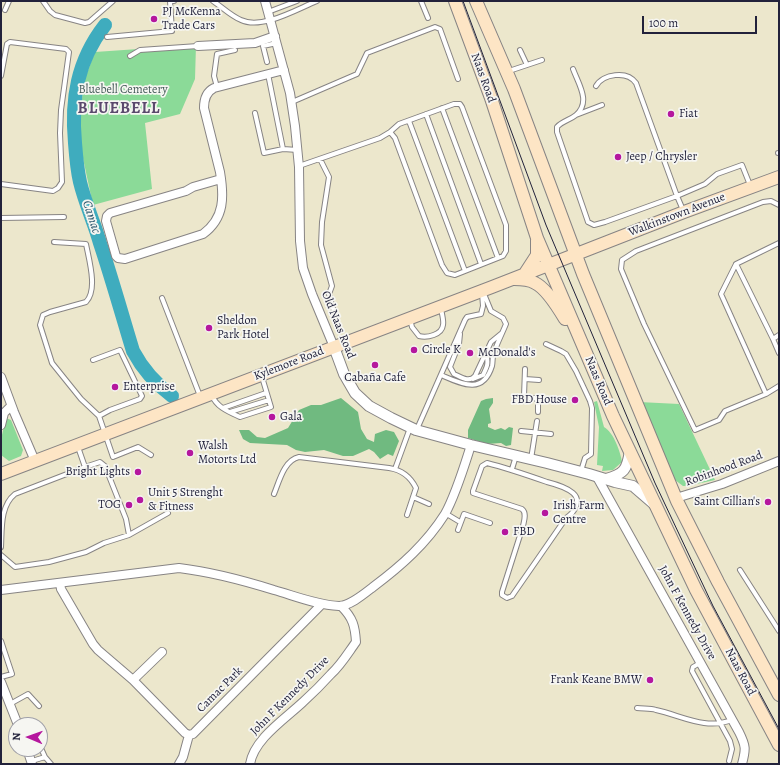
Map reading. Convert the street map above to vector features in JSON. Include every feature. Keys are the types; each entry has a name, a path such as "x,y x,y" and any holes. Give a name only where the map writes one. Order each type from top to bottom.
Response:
{"main road":[{"name":"Naas Road","path":"454,1 491,98 537,238 612,416 696,590 779,745"},
{"name":"Naas Road","path":"476,1 506,72 576,254 676,498 714,576 779,695"},
{"name":"Walkinstown Avenue","path":"576,254 779,177"},
{"path":"537,238 537,255 518,277 536,283 544,290 559,309 582,355 594,371"},
{"name":"Kylemore Road","path":"1,474 441,307 576,254"}],"street":[{"name":"Old Naas Road","path":"265,1 284,70 291,102 298,150 300,242 303,268 344,374 355,392 369,406 414,428 471,446 581,471 633,486 655,505"},
{"path":"198,46 276,40"},
{"path":"221,179 108,214 106,221 116,256 121,259 125,259 203,234 208,229 221,210 222,199 221,179 204,103 209,91 218,87 284,70"},
{"path":"1,377 11,406 35,461"},
{"path":"1,425 4,413 11,406"},
{"path":"1,590 179,568 206,571 322,604 341,606 358,599 405,562 429,536 445,512 471,446"},
{"path":"602,478 619,476 627,465 630,451"},
{"name":"Robinhood Road","path":"676,498 722,484 779,461"},
{"name":"John F Kennedy Drive","path":"602,478 700,663 745,744 745,753 742,764"},
{"path":"60,583 61,589 98,650 133,680 185,733 189,735 183,757 179,764"},
{"name":"Camac Park","path":"189,735 193,734 322,604"},
{"name":"John F Kennedy Drive","path":"250,764 251,756 257,745 275,726 303,702 333,672 356,642 356,628 349,614 341,606"},
{"path":"133,680 162,652"},
{"path":"1,682 15,717"}],"lane":[{"path":"5,10 9,1"},
{"path":"43,1 55,15 85,23 89,22 113,1"},
{"path":"107,37 172,31 170,1 174,1"},
{"path":"213,1 240,20 258,23 296,1"},
{"path":"270,16 317,1"},
{"path":"421,1 428,18"},
{"path":"291,102 357,74 367,53 436,27 440,29 458,79"},
{"path":"267,62 263,46 276,40"},
{"path":"1,76 7,44 10,42 66,49 69,52 61,110 60,133 62,182 58,188 53,191 1,184"},
{"path":"130,56 140,50 198,46"},
{"path":"218,87 214,76 217,54 235,50"},
{"path":"520,50 527,65"},
{"path":"506,72 542,60"},
{"path":"573,69 584,98 584,104 576,115"},
{"path":"268,74 283,149"},
{"path":"596,86 598,82 619,74 629,76 636,83 684,212"},
{"path":"299,167 380,138 399,124 457,103 462,107 506,225 506,251 503,256 451,275 444,270 395,138 390,132"},
{"path":"602,105 576,115 561,123 557,127 557,132 588,222 594,225 599,225 677,196 704,184 717,174 742,165 751,188"},
{"path":"442,108 498,258"},
{"path":"255,113 264,153 283,149 298,150"},
{"path":"426,114 481,264"},
{"path":"409,121 465,271"},
{"path":"320,159 329,177 322,222 321,245 332,286 329,294 334,312"},
{"path":"779,205 771,201 762,202 636,251 622,260 621,269 644,324 695,430 719,420 725,411 766,394 779,386"},
{"path":"1,218 64,216"},
{"path":"54,242 86,244 93,286 90,298 86,302 45,314 40,320 40,328 52,363 81,399 98,416 113,457 138,447 151,455"},
{"path":"766,394 721,294 736,264 779,243"},
{"path":"736,264 779,353"},
{"path":"482,291 491,312"},
{"path":"481,314 484,306 482,291"},
{"path":"162,298 206,396 214,400 223,408 240,417 271,407 262,374"},
{"path":"410,318 412,327 419,336 424,337 439,332 443,326 441,307"},
{"path":"395,469 441,374 466,318 491,312 505,320 506,324 493,355 492,365 486,380 475,385 464,384 441,374"},
{"path":"461,327 459,344 450,367 454,374 466,379 473,379 491,342 503,333"},
{"path":"773,339 779,335"},
{"path":"546,344 561,351 570,360 592,408 591,454 585,458 581,471"},
{"path":"93,360 120,350 142,396 140,399 98,416"},
{"path":"525,369 524,396 526,398 534,398 538,401 538,412"},
{"path":"525,379 539,380"},
{"path":"223,408 266,393"},
{"path":"230,412 269,400"},
{"path":"530,459 537,420"},
{"path":"521,431 551,434"},
{"path":"77,445 85,467"},
{"path":"512,470 516,456"},
{"path":"274,494 288,463 294,458 299,457 395,469 408,476 416,488 406,515"},
{"path":"1,547 2,520 7,503 12,496 100,462 105,466 126,519 129,535"},
{"path":"487,463 512,470 572,492 576,496 577,501 574,511 566,518 512,596 507,598 502,595 502,592 523,526 525,516 524,511 474,493 473,491 482,466 487,463"},
{"path":"413,497 429,504"},
{"path":"445,512 460,522"},
{"path":"1,555 15,567 42,563 86,552 104,543 129,535 168,513"},
{"path":"458,530 464,514 490,523"},
{"path":"740,570 779,631"},
{"path":"1,641 12,674 1,677"},
{"path":"700,663 693,666 692,671 730,741 732,749 729,761"},
{"path":"10,704 28,694 39,706"},
{"path":"637,708 654,709 707,724 722,724 732,720"},
{"path":"32,763 45,757 51,764"}],"green space":[{"name":"Bluebell Cemetery","path":"196,45 195,79 180,114 145,123 152,189 93,205 81,149 80,113 85,78 95,52"},
{"path":"341,398 358,412 361,429 367,439 374,442 375,434 386,430 394,432 399,441 393,456 388,454 380,459 369,449 353,456 343,456 324,450 305,452 296,450 287,445 250,443 243,439 239,430 249,430 257,437 265,438 288,428 299,410 311,405 321,405"},
{"path":"493,398 493,403 489,409 491,423 488,424 488,427 495,430 501,428 505,430 509,427 513,428 511,445 506,446 501,443 487,444 468,438 468,430 481,401"},
{"path":"597,401 604,427 614,438 622,462 613,470 602,471 603,466 597,465 599,427 594,402"},
{"path":"639,402 679,404 715,480 683,486 675,480"},
{"path":"6,418 11,420 23,450 21,456 9,461 1,455 1,439"}],"waterway":[{"name":"Camac","path":"105,25 88,52 82,67 75,96 74,127 79,177 133,351 150,375 172,396"}],"tram line":[{"path":"463,1 546,225 655,483 713,606 779,729"}],"place":[{"name":"PJ McKenna Trade Cars","path":"154,19"},
{"name":"Fiat","path":"671,114"},
{"name":"Jeep / Chrysler","path":"618,157"},
{"name":"Sheldon Park Hotel","path":"209,328"},
{"name":"Circle K","path":"414,350"},
{"name":"McDonald's","path":"470,353"},
{"name":"Cabaña Cafe","path":"375,365"},
{"name":"Enterprise","path":"115,387"},
{"name":"FBD House","path":"575,400"},
{"name":"Gala","path":"272,417"},
{"name":"Walsh Motorts Ltd","path":"190,453"},
{"name":"Bright Lights","path":"138,472"},
{"name":"Unit 5 Strenght & Fitness","path":"140,500"},
{"name":"Saint Cillian's","path":"768,502"},
{"name":"TOG","path":"129,505"},
{"name":"Irish Farm Centre","path":"545,513"},
{"name":"FBD","path":"505,532"},
{"name":"Frank Keane BMW","path":"650,680"}],"district":[{"name":"BLUEBELL","path":"119,109"}]}
